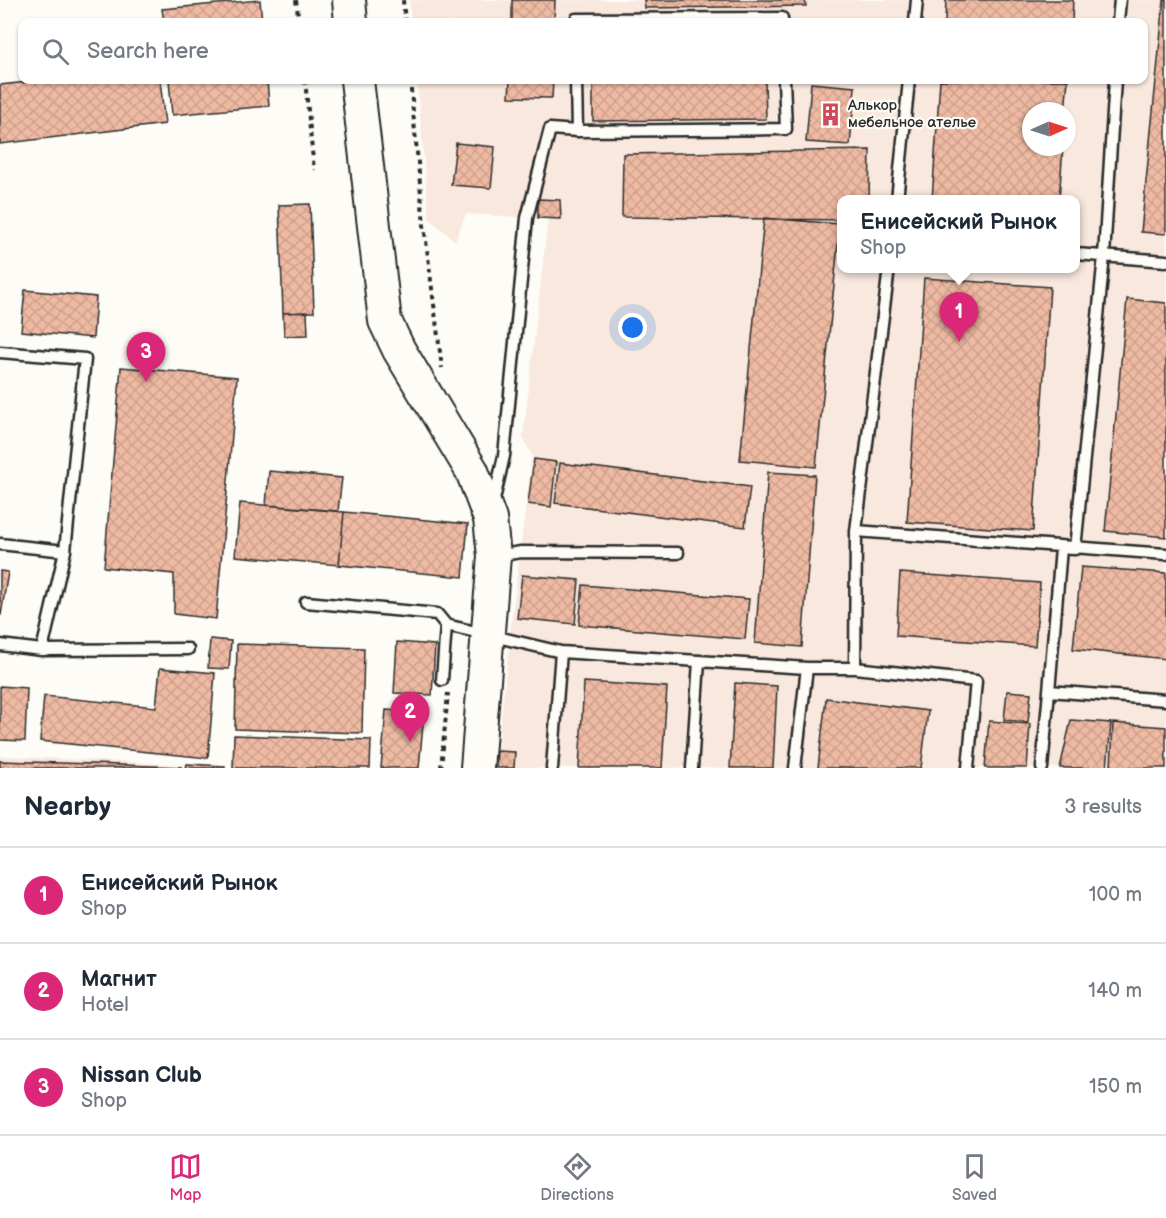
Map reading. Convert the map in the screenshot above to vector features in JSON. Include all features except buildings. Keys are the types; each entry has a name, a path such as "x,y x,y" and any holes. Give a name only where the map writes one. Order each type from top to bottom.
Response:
{"street":[{"path":"349,0 351,18"},
{"path":"357,84 385,321 399,350 472,471 490,519 494,556 477,768"}],"lane":[{"path":"915,18 917,0"},
{"path":"1118,18 1120,0"},
{"path":"576,84 577,130"},
{"path":"490,519 504,456 527,218 550,129 786,129 784,84"},
{"path":"898,195 909,84"},
{"path":"1075,549 1104,256 1115,84"},
{"path":"1080,254 1166,261"},
{"path":"855,668 856,531 888,273"},
{"path":"0,352 85,359 65,551 42,650"},
{"path":"856,531 1166,554"},
{"path":"0,544 65,551"},
{"path":"1042,768 1061,548"},
{"path":"494,556 521,552 678,553"},
{"path":"306,602 437,614 446,626 561,652 807,668 855,668 976,681 968,768"},
{"path":"442,680 446,626"},
{"path":"0,645 42,650 188,649"},
{"path":"552,768 561,652"},
{"path":"692,768 699,661"},
{"path":"795,768 807,668"},
{"path":"1049,691 1166,700"}],"path":[{"path":"296,0 298,18"},
{"path":"402,0 404,18"},
{"path":"305,84 314,170"}],"shaded area":[{"path":"409,0 1166,0 1166,768 496,768 532,456 523,437 548,219 466,214 455,241 429,218 417,84 1148,84 1148,18 411,18"},
{"path":"0,756 184,765 184,768 0,768"}],"place":[{"name":"Алькор мебельное ателье","path":"830,114"},
{"name":"Енисейский Рынок","path":"959,342"},
{"name":"Nissan Club","path":"146,382"},
{"name":"Магнит","path":"410,742"}]}
